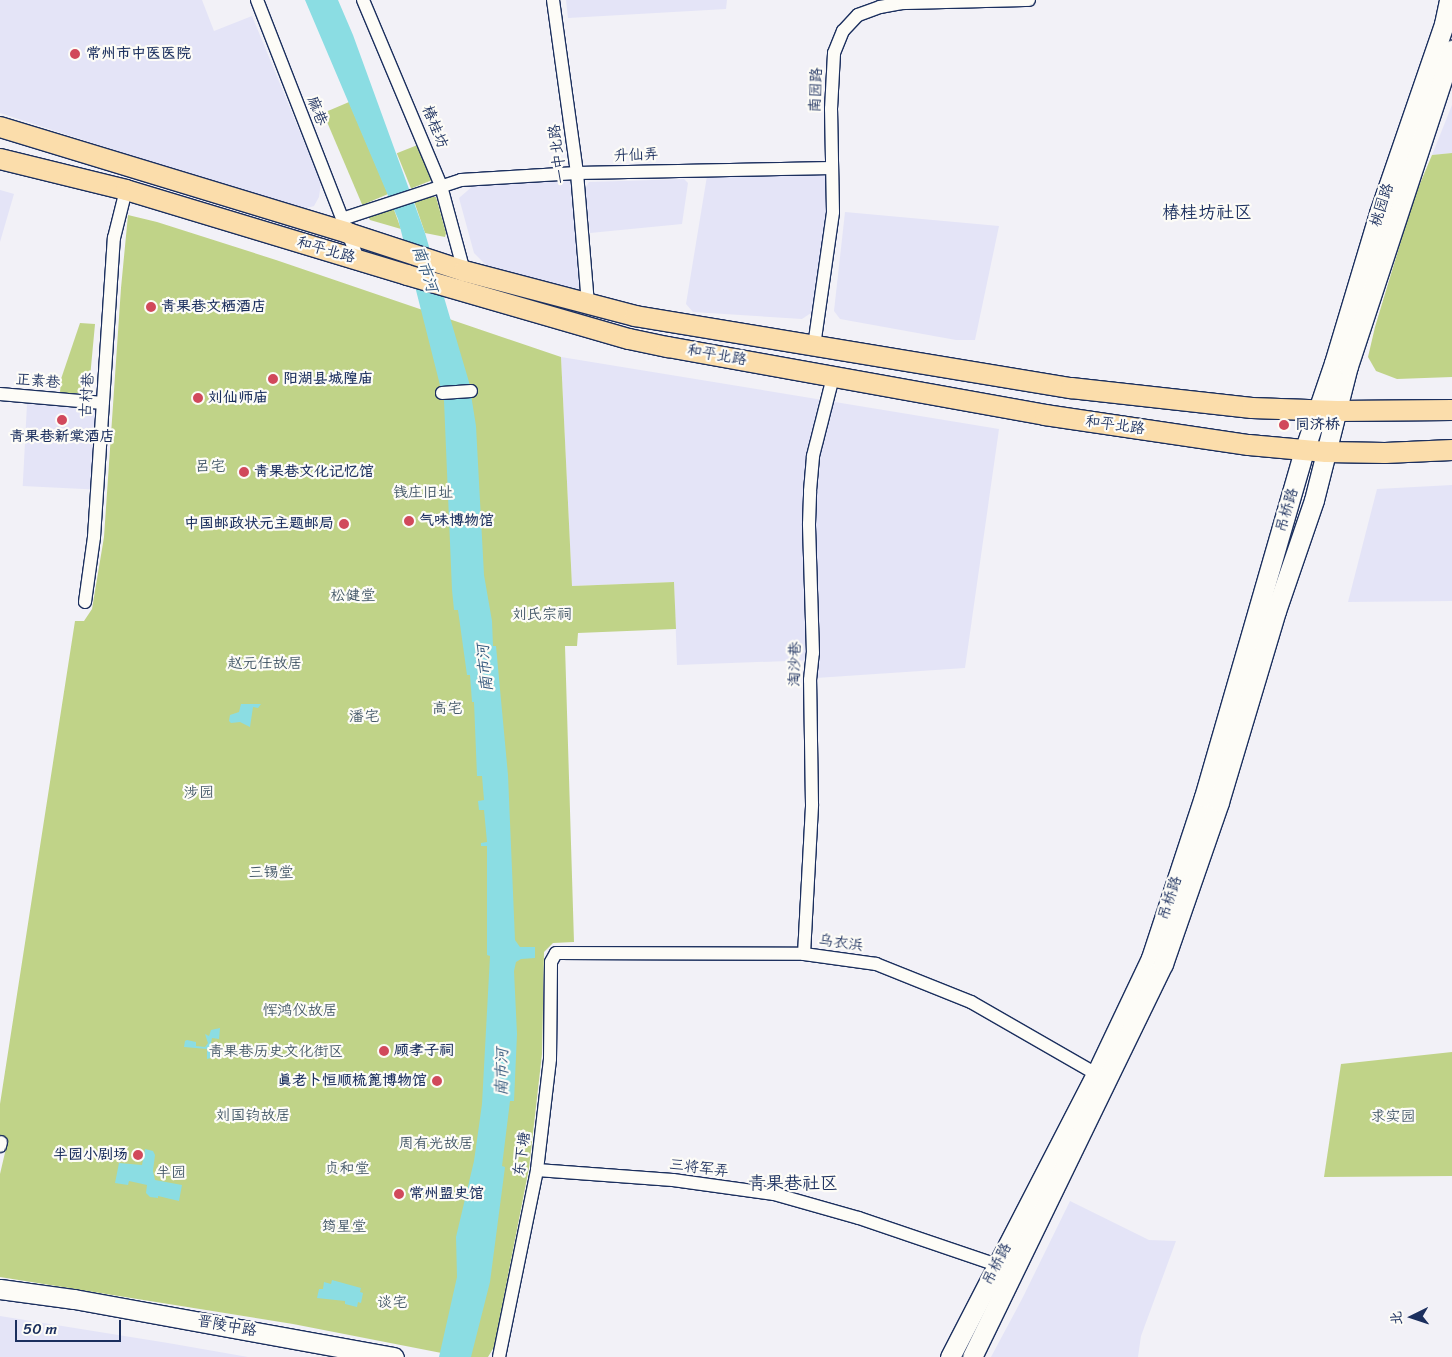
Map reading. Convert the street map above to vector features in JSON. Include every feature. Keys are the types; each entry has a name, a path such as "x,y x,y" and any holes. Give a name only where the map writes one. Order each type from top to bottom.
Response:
{"main road":[{"name":"桃园路","path":"1327,411 1334,363 1379,213 1444,24 1449,0"},
{"name":"桃园路","path":"1327,411 1351,357 1452,50"},
{"name":"和平北路","path":"0,127 345,226 402,250 464,271 654,320 1071,388 1252,408 1327,411 1452,410"},
{"name":"和平北路","path":"0,159 126,190 407,275 630,338 1045,415 1249,445 1326,452 1385,453 1452,450"},
{"name":"吊桥路","path":"950,1357 1096,1074 1151,958 1204,797 1304,451 1327,411"},
{"name":"吊桥路","path":"972,1357 1163,964 1219,802 1276,611 1314,500 1326,452 1327,411"},
{"name":"晋陵中路","path":"0,1289 74,1298 344,1352 394,1357"}],"street":[{"name":"麻巷","path":"257,0 358,259"},
{"name":"椿桂坊","path":"363,0 441,186 464,271"},
{"name":"一中北路","path":"553,0 577,173 588,304"},
{"name":"南园路","path":"814,346 833,212 831,109 834,53 843,31 858,15 880,7 902,4 1028,0"},
{"name":"升仙弄","path":"345,226 379,206 461,180 577,173 832,168"},
{"name":"古村巷","path":"85,602 94,537 114,238 126,190"},
{"name":"淘沙巷","path":"804,954 812,804 810,680 813,653 809,534 810,491 813,456 833,377"},
{"path":"442,393 470,391"},
{"name":"正素巷","path":"0,394 103,403"},
{"name":"乌衣浜","path":"556,953 804,954 876,964 971,1002 1096,1074"},
{"name":"东下塘","path":"499,1357 537,1170 550,1058 551,962 556,953"},
{"name":"三将军弄","path":"537,1170 672,1180 774,1194 859,1218 997,1265"}],"shaded area":[{"path":"0,0 202,0 214,31 252,16 321,183 319,197 314,206 304,209 290,207 0,113"},
{"path":"566,0 727,0 726,9 568,18"},
{"path":"1452,105 1452,153 1432,155"},
{"path":"826,174 826,213 819,276 811,313 802,319 693,312 686,304 707,176"},
{"path":"574,179 583,283 577,290 486,265 474,253 459,198 474,185"},
{"path":"684,179 688,183 682,224 590,233 585,189 589,182"},
{"path":"0,190 14,194 0,242"},
{"path":"845,212 999,226 975,340 956,340 840,319 834,311"},
{"path":"561,357 999,429 965,668 816,678 815,660 677,665 674,582 572,586"},
{"path":"27,404 98,408 94,490 23,486"},
{"path":"1452,485 1452,601 1348,602 1377,489"},
{"path":"1070,1201 1149,1240 1176,1241 1141,1336 1138,1357 991,1357 1023,1297"},
{"path":"0,1316 168,1343 248,1357 0,1357"}],"green space":[{"path":"349,102 388,194 362,205 323,113"},
{"path":"420,144 434,179 411,189 397,153"},
{"path":"1452,153 1452,377 1397,379 1376,371 1368,357 1375,327 1414,198 1432,155"},
{"path":"426,197 436,197 446,233 445,237 425,233 414,201"},
{"path":"393,207 401,229 370,220 368,216"},
{"name":"青果巷历史文化街区","path":"128,215 157,222 276,260 561,357 572,586 674,582 676,629 578,633 577,646 565,646 574,942 553,943 544,952 542,1054 529,1168 494,1347 488,1357 462,1357 293,1324 0,1277 0,1174 7,1144 0,1142 0,1104 75,621 84,621 92,609 104,537 121,288"},
{"path":"80,323 95,324 89,388 82,393 60,393 61,379"},
{"name":"求实园","path":"1452,1052 1452,1176 1324,1177 1341,1064"}],"water":[{"name":"南市河","path":"305,0 338,0 353,35 425,233 469,382 476,426 484,575 492,621 493,646 496,646 508,775 515,940 520,947 535,947 535,958 521,959 516,962 514,971 517,1034 514,1101 510,1101 502,1166 505,1167 490,1282 471,1357 439,1357 457,1277 456,1237 474,1161 482,1104 490,956 487,955 487,846 481,846 481,843 487,842 484,810 479,810 478,801 484,800 482,776 477,776 474,702 472,702 470,675 467,675 458,610 454,610 452,590 444,401 398,219"},
{"path":"241,704 261,704 258,708 253,707 250,727 240,722 231,723 229,721 230,715 239,712"},
{"path":"220,1028 219,1039 212,1038 210,1048 213,1049 211,1058 207,1059 207,1049 184,1047 187,1040 196,1042 196,1046 205,1047 208,1043 205,1034 209,1036 211,1030"},
{"path":"145,1149 153,1151 155,1155 153,1171 155,1180 182,1185 179,1201 158,1196 158,1198 150,1197 146,1193 147,1185 129,1181 128,1185 115,1183 119,1163 142,1165"},
{"path":"332,1280 361,1288 360,1292 363,1293 361,1303 358,1302 357,1307 345,1304 345,1301 317,1298 319,1289 323,1289 324,1282 331,1284"}],"place":[{"name":"常州市中医医院","path":"75,54"},
{"name":"青果巷文栖酒店","path":"151,307"},
{"name":"阳湖县城隍庙","path":"273,379"},
{"name":"刘仙师庙","path":"198,398"},
{"name":"青果巷新棠酒店","path":"62,420"},
{"name":"同济桥","path":"1284,425"},
{"name":"青果巷文化记忆馆","path":"244,472"},
{"name":"气味博物馆","path":"409,521"},
{"name":"中国邮政状元主题邮局","path":"344,524"},
{"name":"顾孝子祠","path":"384,1051"},
{"name":"真老卜恒顺梳篦博物馆","path":"437,1081"},
{"name":"半园小剧场","path":"138,1155"},
{"name":"常州盟史馆","path":"399,1194"}],"district":[{"name":"椿桂坊社区","path":"1207,212"},
{"name":"青果巷社区","path":"793,1183"}],"park label":[{"name":"吕宅","path":"210,467"},
{"name":"钱庄旧址","path":"423,493"},
{"name":"松健堂","path":"353,596"},
{"name":"刘氏宗祠","path":"542,615"},
{"name":"赵元任故居","path":"265,664"},
{"name":"高宅","path":"447,709"},
{"name":"潘宅","path":"364,717"},
{"name":"涉园","path":"199,793"},
{"name":"三锡堂","path":"271,873"},
{"name":"恽鸿仪故居","path":"300,1011"},
{"name":"刘国钧故居","path":"253,1116"},
{"name":"周有光故居","path":"436,1144"},
{"name":"贞和堂","path":"347,1169"},
{"name":"半园","path":"171,1173"},
{"name":"筠星堂","path":"344,1227"},
{"name":"谈宅","path":"392,1303"}]}
